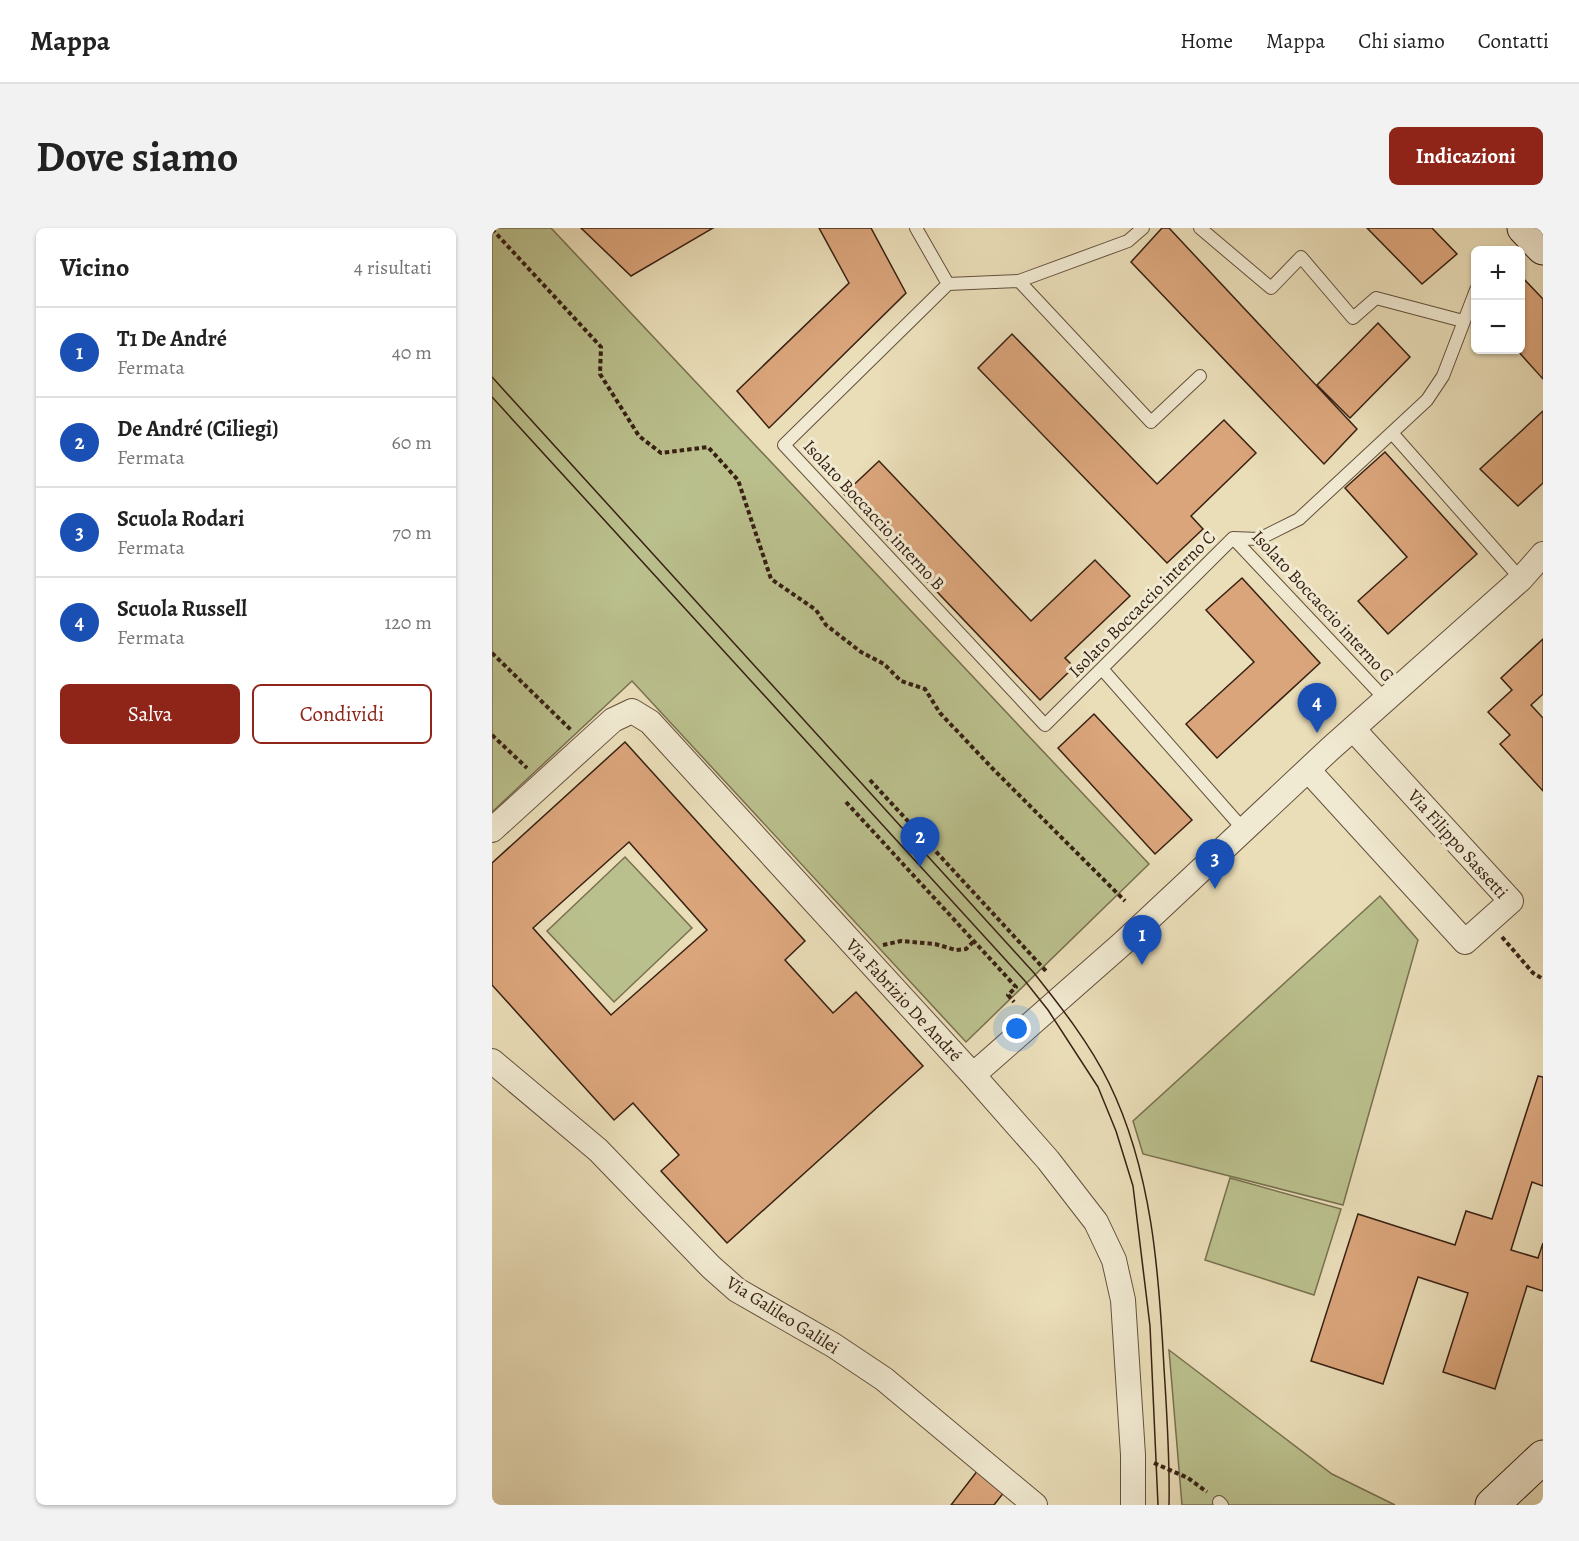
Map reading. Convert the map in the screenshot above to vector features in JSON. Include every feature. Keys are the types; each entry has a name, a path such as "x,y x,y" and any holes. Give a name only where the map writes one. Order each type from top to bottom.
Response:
{"street":[{"path":"973,1076 1521,579 1542,555"},
{"name":"Via Fabrizio De André","path":"492,830 612,720 632,711 645,717 973,1076 1089,1211 1110,1249 1121,1292 1133,1455 1132,1505"},
{"name":"Via Filippo Sassetti","path":"1308,770 1466,942 1488,922 1511,901 1353,729"},
{"name":"Via Galileo Galilei","path":"492,1061 598,1150 711,1267 737,1290 833,1345 884,1379 1035,1505"},
{"path":"1492,1505 1543,1457"}],"lane":[{"path":"916,228 948,284 1019,281 1128,241 1143,228"},
{"path":"1200,228 1271,288 1301,257 1353,318 1376,298 1463,321"},
{"path":"1019,281 1150,422 1200,376"},
{"name":"Isolato Boccaccio interno B","path":"948,284 784,445 1045,725"},
{"name":"Isolato Boccaccio interno C","path":"1045,725 1103,670 1233,538 1259,539 1299,519 1392,434 1437,389 1472,300"},
{"path":"1392,434 1521,579"},
{"name":"Isolato Boccaccio interno G","path":"1233,538 1386,700"},
{"path":"1103,670 1244,830"}],"path":[{"path":"492,229 601,347 600,374 639,436 661,453 708,447 738,480 771,579 816,610 826,625 861,652 884,664 901,681 926,689 940,713 1125,901"},
{"path":"492,653 560,721 586,742"},
{"path":"492,735 543,783"},
{"path":"870,780 1046,971"},
{"path":"846,802 1016,987 1008,995 1014,1002"},
{"path":"1488,922 1533,973 1543,979"},
{"path":"876,946 901,941 935,944 956,950 966,949 974,941"},
{"path":"1150,1462 1170,1468 1188,1478 1221,1504"}],"green space":[{"path":"492,228 551,228 1149,864 966,1042 632,681 492,812"},
{"path":"625,857 692,928 614,1002 547,931"},
{"path":"1380,896 1418,940 1343,1205 1143,1154 1133,1121"},
{"path":"1230,1178 1341,1209 1314,1295 1205,1260"},
{"path":"1169,1350 1332,1474 1395,1505 1182,1505"}],"building":[{"path":"581,228 713,228 631,276"},
{"path":"819,228 871,228 906,293 769,428 737,391 849,283"},
{"path":"1162,228 1169,228 1357,429 1324,464 1131,262"},
{"path":"1367,228 1432,228 1457,254 1422,284"},
{"path":"1525,280 1543,299 1543,379 1521,354 1525,354"},
{"path":"1378,323 1410,357 1350,418 1317,385"},
{"path":"1012,334 1157,484 1224,420 1256,453 1191,516 1203,529 1167,563 978,368"},
{"path":"1543,411 1543,483 1518,506 1480,469"},
{"path":"1385,452 1477,554 1388,634 1358,601 1407,557 1345,488"},
{"path":"879,461 1031,621 1095,560 1130,596 1065,658 1074,667 1040,700 844,494"},
{"path":"1242,578 1320,663 1217,758 1186,724 1254,662 1206,610"},
{"path":"1543,639 1543,694 1531,705 1543,718 1543,791 1500,744 1510,735 1488,712 1512,690 1501,678"},
{"path":"1094,714 1192,820 1155,854 1058,748"},
{"path":"625,742 805,941 785,960 833,1013 856,992 923,1066 727,1243 661,1171 679,1155 633,1103 614,1120 492,985 492,863","holes":["629,842 707,930 611,1015 533,928"]},
{"path":"1538,1076 1543,1077 1543,1186 1532,1182 1511,1250 1538,1258 1543,1243 1543,1291 1527,1286 1495,1389 1443,1372 1468,1293 1418,1277 1383,1384 1311,1361 1358,1214 1455,1245 1466,1211 1492,1219"},
{"path":"978,1470 1005,1491 994,1505 951,1505"}],"tram line":[{"path":"492,377 1034,973 1065,1012 1093,1054 1124,1117 1135,1151 1151,1222 1162,1332 1169,1505"},
{"path":"492,397 1025,981 1048,1010 1098,1087 1116,1131 1133,1186 1150,1326 1158,1505"}],"place":[{"name":"Scuola Russell","path":"1317,733"},
{"name":"De André (Ciliegi)","path":"920,867"},
{"name":"Scuola Rodari","path":"1215,889"},
{"name":"T1 De André","path":"1142,965"}]}
